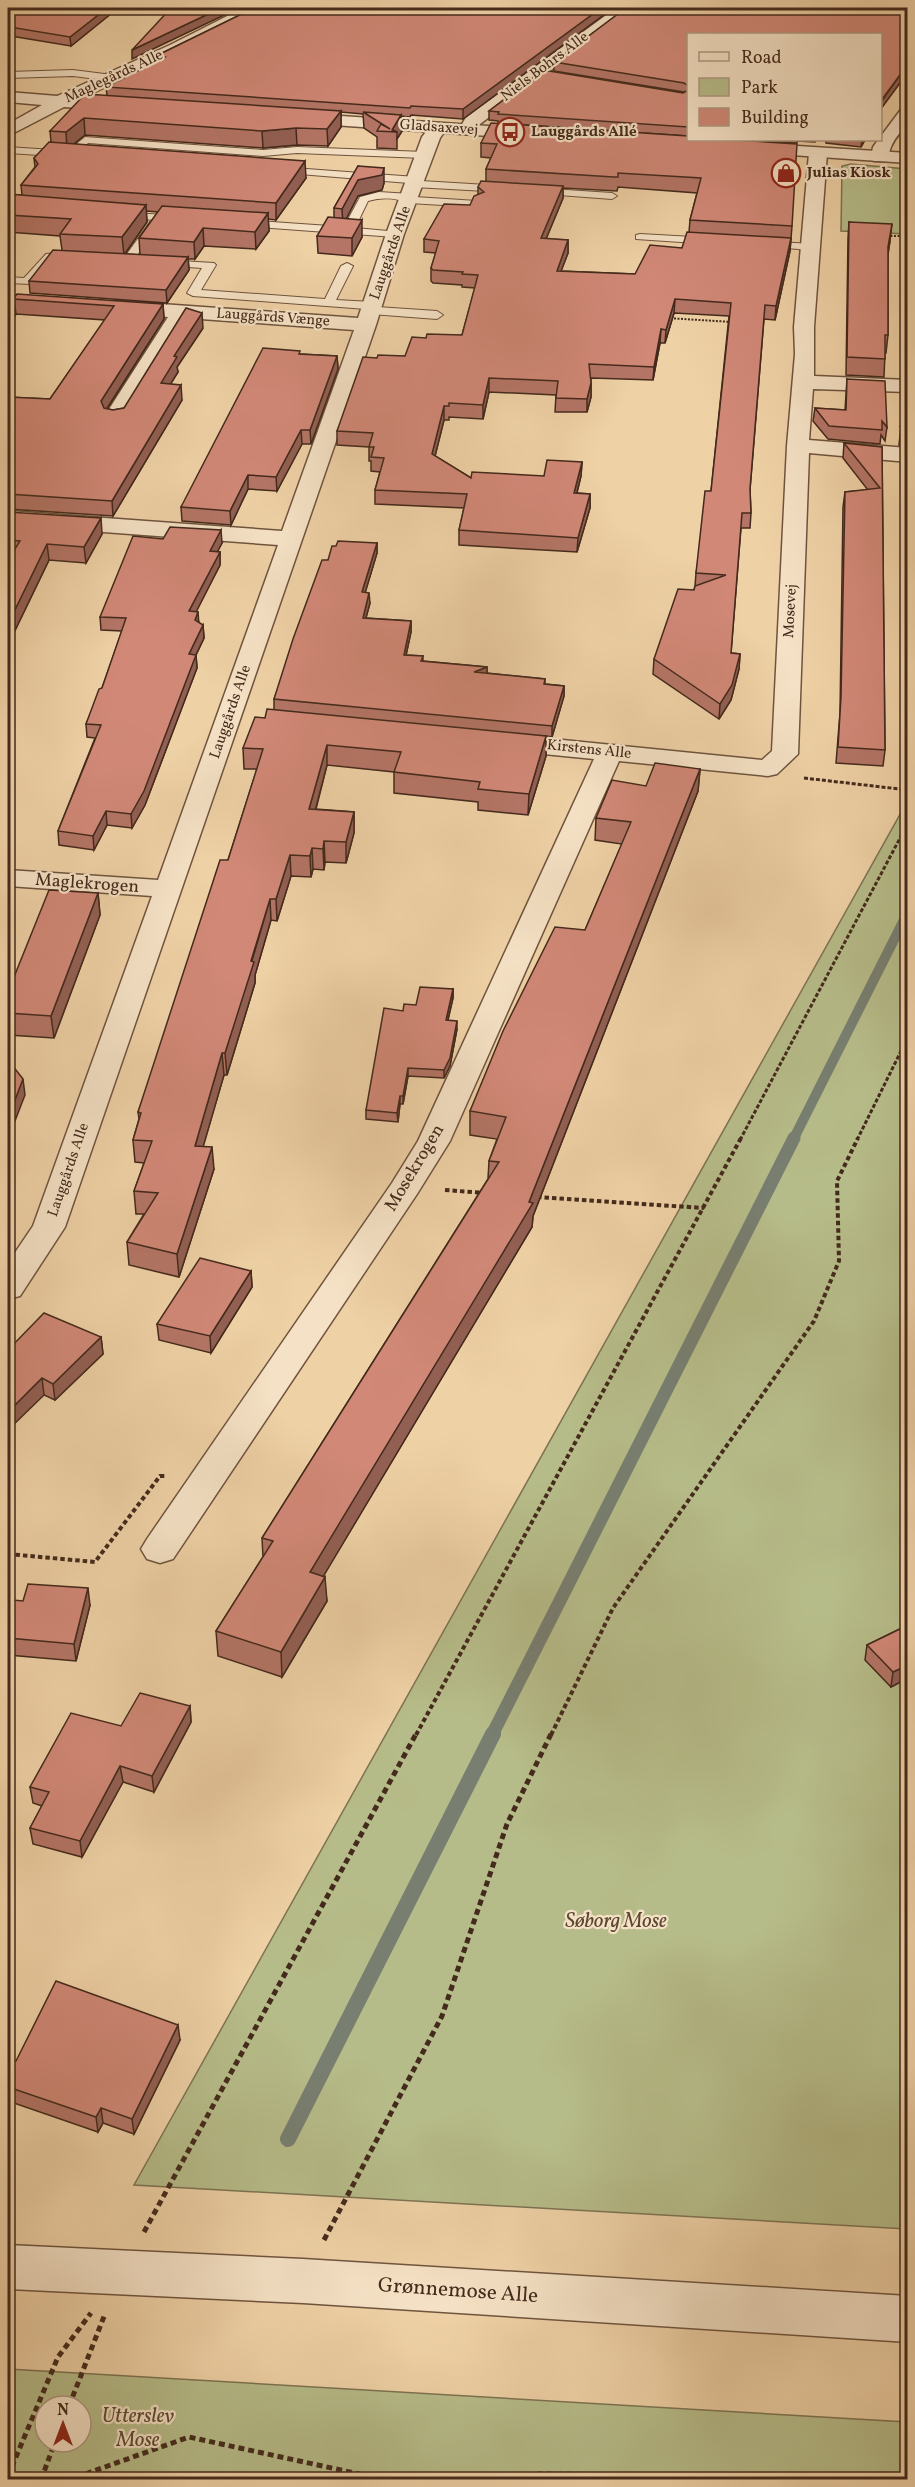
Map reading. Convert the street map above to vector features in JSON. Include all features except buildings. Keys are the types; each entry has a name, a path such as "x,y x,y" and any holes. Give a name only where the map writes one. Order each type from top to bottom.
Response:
{"street":[{"name":"Maglegårds Alle","path":"8,131 61,101 254,8"},
{"name":"Niels Bohrs Alle","path":"468,130 472,121 543,74 625,8"},
{"path":"8,97 132,107"},
{"path":"880,157 882,147 908,112"},
{"name":"Gladsaxevej","path":"282,117 545,134"},
{"name":"Lauggårds Alle","path":"8,1288 49,1227 167,889 242,716 291,539 370,313 395,234 431,137 438,128"},
{"path":"739,147 908,158"},
{"name":"Mosevej","path":"768,768 784,754 798,446 804,382 804,327 818,153"},
{"name":"Lauggårds Vænge","path":"100,306 181,312 370,313"},
{"path":"116,417 181,312"},
{"path":"804,382 908,386"},
{"path":"798,446 908,455"},
{"path":"8,518 291,539"},
{"name":"Kirstens Alle","path":"480,740 768,768"},
{"name":"Mosekrogen","path":"160,1549 406,1187 434,1141 610,752"},
{"name":"Maglekrogen","path":"8,878 167,889"},
{"name":"Grønnemose Alle","path":"8,2267 303,2281 908,2319"}],"lane":[{"path":"8,75 73,73 112,78"},
{"path":"71,154 85,140 263,153 297,150 415,181 477,204"},
{"path":"8,150 83,155"},
{"path":"261,169 612,196"},
{"path":"348,230 364,199 415,181 508,178"},
{"path":"102,213 195,220"},
{"path":"159,217 134,261 210,265 193,293 329,303 370,313 437,315"},
{"path":"230,222 395,234"},
{"path":"640,237 719,242"},
{"path":"753,244 810,247"},
{"path":"8,280 27,282 50,256 72,257"},
{"path":"329,303 346,266"}],"path":[{"path":"880,235 908,236"},
{"path":"663,317 734,322"},
{"path":"768,768 802,778 908,790"},
{"path":"74,2394 122,2272 704,1208 908,823"},
{"path":"303,2281 442,2016 507,1824 613,1608 814,1321 839,1261 837,1181 908,1037"},
{"path":"406,1187 489,1193"},
{"path":"525,1196 704,1208"},
{"path":"8,1554 95,1562 160,1476 209,1475"},
{"path":"8,2476 58,2357"},
{"path":"78,2480 88,2473 189,2437 387,2480"},
{"path":"40,2480 50,2454"},
{"path":"457,2480 540,2474 846,2477 874,2480"}],"green space":[{"path":"851,164 907,169 907,234 841,231 842,166"},
{"name":"Søborg Mose","path":"907,802 907,2229 134,2185"},
{"name":"Utterslev Mose","path":"8,2369 907,2422 907,2479 8,2479"}],"waterway":[{"path":"793,1140 908,912"},
{"path":"492,1735 794,1138"},
{"path":"288,2139 493,1734"}],"place":[{"name":"Lauggårds Allé","path":"510,132"},
{"name":"Julias Kiosk","path":"786,173"}]}
